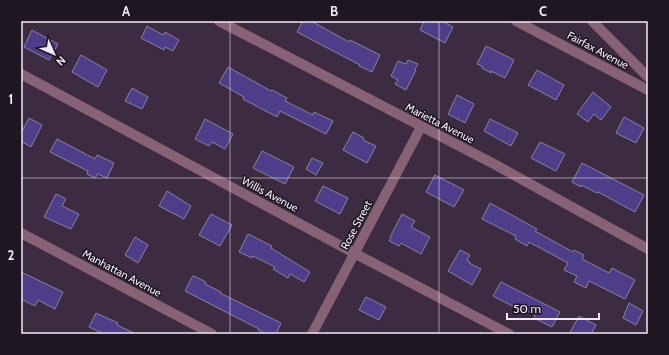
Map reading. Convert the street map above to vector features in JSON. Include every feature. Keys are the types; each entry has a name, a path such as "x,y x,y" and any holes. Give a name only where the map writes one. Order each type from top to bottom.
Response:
{"street":[{"name":"Marietta Avenue","path":"219,21 494,164 648,249"},
{"name":"Fairfax Avenue","path":"516,21 648,90"},
{"path":"592,21 648,77"},
{"name":"Willis Avenue","path":"21,74 354,253 509,334"},
{"name":"Rose Street","path":"312,334 421,127"},
{"name":"Manhattan Avenue","path":"21,233 212,334"}],"building":[{"path":"303,21 311,21 349,42 350,40 380,55 372,72 297,32"},
{"path":"424,21 442,21 453,27 445,43 420,30"},
{"path":"147,26 163,35 165,32 179,40 173,51 165,47 164,50 141,38"},
{"path":"32,30 58,44 49,60 24,47"},
{"path":"486,46 514,60 505,78 491,71 491,73 477,64"},
{"path":"81,55 107,70 98,87 72,72"},
{"path":"408,60 418,64 406,90 395,84 398,80 391,76 398,61 406,64"},
{"path":"228,67 271,91 272,90 287,98 285,101 313,115 314,112 333,121 326,134 280,111 277,117 243,99 244,97 219,83"},
{"path":"537,70 564,85 556,100 528,85"},
{"path":"132,88 148,97 142,109 125,101"},
{"path":"593,92 611,107 601,120 594,114 588,122 577,114"},
{"path":"457,95 474,104 465,123 448,114"},
{"path":"624,117 644,128 636,143 616,133"},
{"path":"29,118 42,125 31,147 21,141 21,133"},
{"path":"205,119 233,134 225,149 212,142 209,146 195,139"},
{"path":"490,119 518,133 511,146 484,131"},
{"path":"353,132 364,138 363,140 376,146 367,163 343,150"},
{"path":"57,139 95,159 97,155 114,163 107,178 98,174 95,178 87,174 88,171 50,152"},
{"path":"540,142 565,154 556,171 531,158"},
{"path":"262,151 294,167 285,184 253,168"},
{"path":"312,158 323,163 316,175 306,169"},
{"path":"582,163 644,195 635,212 598,192 597,193 581,185 581,187 572,182"},
{"path":"435,175 464,190 454,207 426,192"},
{"path":"323,186 348,198 340,214 315,201"},
{"path":"167,191 191,206 184,219 159,206"},
{"path":"56,194 66,199 62,206 79,214 71,229 44,217"},
{"path":"490,203 537,229 535,231 573,252 574,250 584,255 582,259 609,273 612,268 635,280 625,299 589,281 586,288 574,282 577,276 564,270 568,263 529,242 527,246 515,239 516,236 482,219"},
{"path":"211,214 232,225 220,246 199,235"},
{"path":"402,214 415,221 411,227 430,237 421,254 401,243 399,246 389,241"},
{"path":"248,234 272,246 271,248 310,272 304,282 290,274 288,278 273,269 275,267 253,256 252,258 239,252"},
{"path":"135,237 148,245 138,263 125,255"},
{"path":"460,250 470,255 467,260 470,262 469,263 481,269 472,285 448,271"},
{"path":"21,272 63,292 55,309 38,300 35,306 21,299"},
{"path":"194,276 206,282 205,284 221,292 220,293 281,323 276,334 267,334 258,330 259,329 185,291 192,277"},
{"path":"501,282 560,312 552,327 534,318 535,315 517,306 516,308 493,296"},
{"path":"366,297 386,307 379,320 359,310"},
{"path":"629,303 643,311 636,325 623,318"},
{"path":"96,313 118,323 117,325 136,334 104,334 89,327"},
{"path":"579,316 596,325 591,334 569,334"}]}
